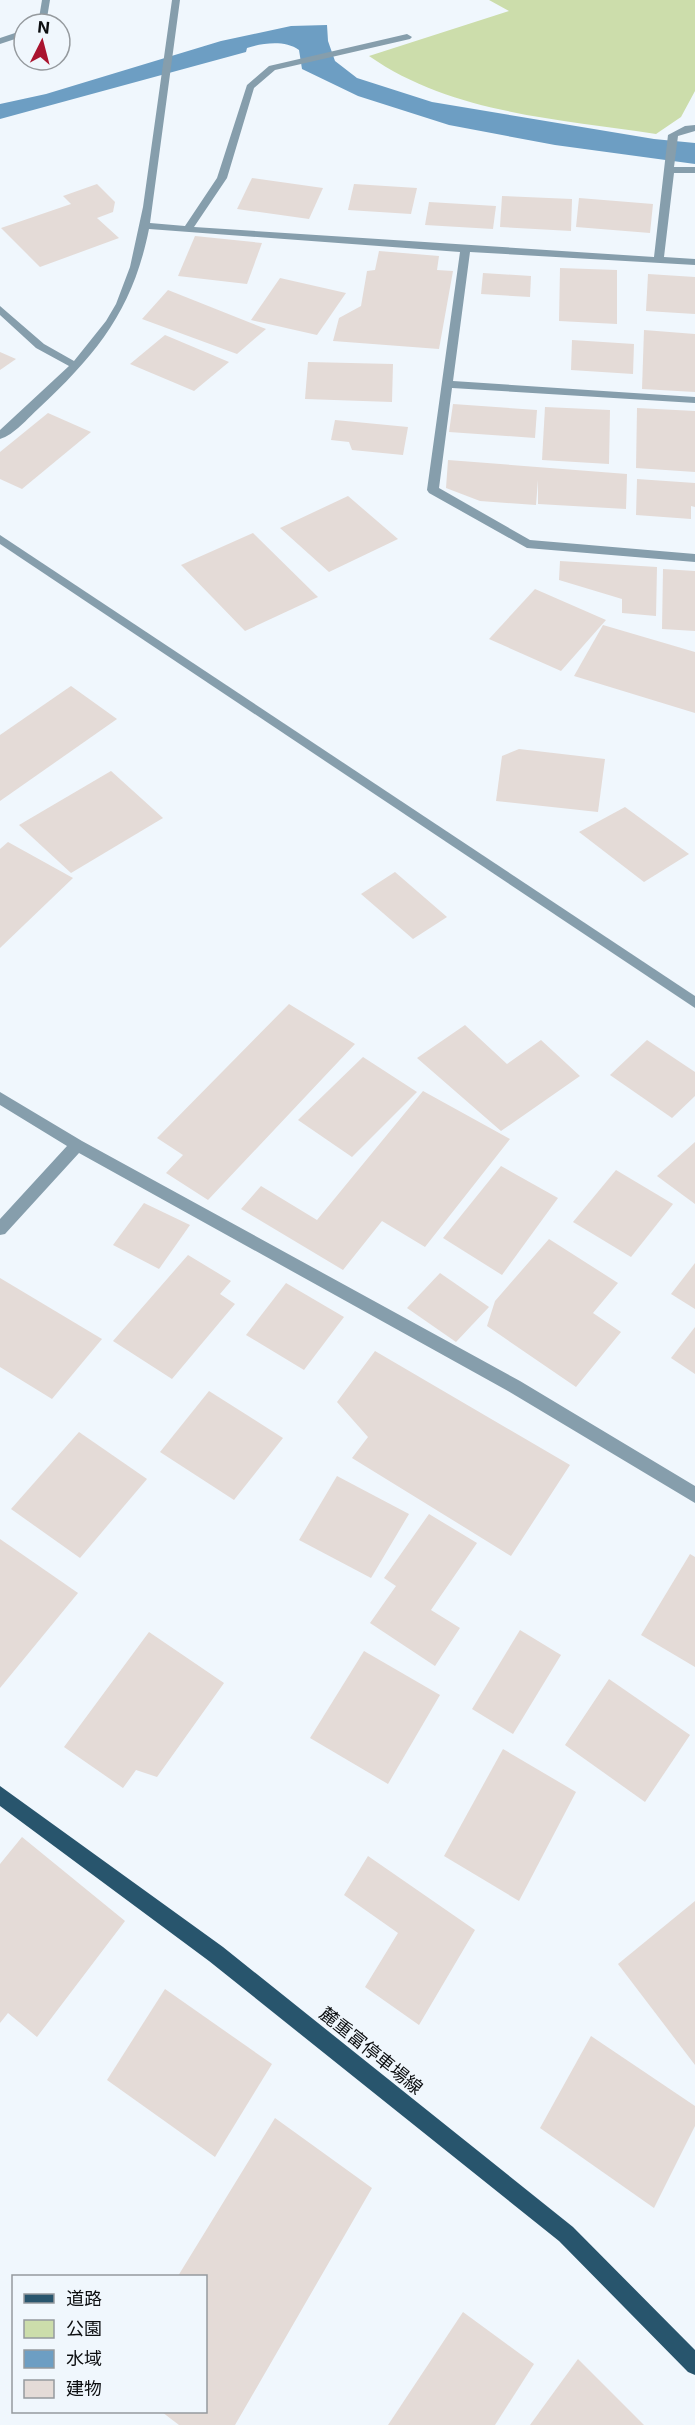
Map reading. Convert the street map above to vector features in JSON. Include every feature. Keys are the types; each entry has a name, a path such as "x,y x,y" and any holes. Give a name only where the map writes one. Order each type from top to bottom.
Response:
{"main road":[{"name":"麓重富停車場線","path":"0,1795 216,1954 566,2234 695,2365"}],"street":[{"path":"0,435 27,414 74,365 112,320 130,280 144,226 167,81 176,0"},
{"path":"189,227 222,178 250,87 272,69 407,37"},
{"path":"659,260 673,135 688,128 695,128"},
{"path":"670,165 695,171"},
{"path":"144,226 189,227 465,249 695,262"},
{"path":"465,249 433,490 527,544 695,558"},
{"path":"0,309 40,346 74,365"},
{"path":"447,384 695,400"},
{"path":"0,539 694,1001"},
{"path":"0,1098 77,1145 514,1386 695,1495"},
{"path":"0,1229 77,1145"}],"green space":[{"path":"489,0 695,0 695,91 681,117 656,134 545,118 471,102 435,91 369,56 509,11"}],"water":[{"path":"327,25 328,41 335,61 357,78 432,102 654,139 695,143 695,164 555,145 449,125 358,96 302,69 299,50 281,44 253,46 247,48 246,52 0,119 0,104 46,94 221,41 291,26"}],"building":[{"path":"252,178 323,188 309,219 237,209"},
{"path":"97,184 115,202 113,212 97,218 119,238 40,267 1,228 71,204 63,196"},
{"path":"354,184 417,188 411,214 348,210"},
{"path":"502,196 572,199 571,231 500,227"},
{"path":"579,198 653,204 650,233 576,227"},
{"path":"429,202 496,206 493,229 425,225"},
{"path":"195,236 262,243 247,284 178,276"},
{"path":"379,251 439,256 437,270 453,271 439,349 333,341 339,318 361,306 367,271 375,270"},
{"path":"560,268 617,270 617,324 559,321"},
{"path":"483,273 531,276 530,297 481,294"},
{"path":"648,274 695,277 695,314 646,311"},
{"path":"280,278 346,293 317,335 251,320"},
{"path":"168,290 266,329 237,354 142,319"},
{"path":"644,330 695,334 695,392 642,389"},
{"path":"165,335 229,362 194,391 130,364"},
{"path":"572,340 634,344 633,374 571,370"},
{"path":"0,352 16,359 0,370"},
{"path":"308,362 393,364 392,402 305,399"},
{"path":"453,404 537,410 535,438 449,432"},
{"path":"545,407 610,410 609,464 542,460"},
{"path":"637,408 695,411 695,472 636,468"},
{"path":"48,413 91,432 22,489 0,479 0,452"},
{"path":"335,420 408,427 403,455 352,450 349,442 331,440"},
{"path":"448,460 627,474 626,509 538,504 538,480 536,505 480,501 446,488"},
{"path":"637,479 695,483 695,507 691,506 691,519 636,515"},
{"path":"348,496 398,539 329,572 280,528"},
{"path":"253,533 318,597 245,631 181,565"},
{"path":"560,561 657,567 656,616 622,613 622,599 559,580"},
{"path":"663,569 695,571 695,631 662,629"},
{"path":"535,589 606,620 561,671 489,639"},
{"path":"603,625 695,652 695,713 574,676"},
{"path":"71,686 117,719 0,801 0,735"},
{"path":"519,749 605,759 598,812 496,801 502,756"},
{"path":"111,771 163,818 71,873 19,825"},
{"path":"625,807 689,854 644,882 579,832"},
{"path":"8,842 73,878 0,948 0,849"},
{"path":"395,872 447,917 413,939 361,894"},
{"path":"289,1004 355,1044 208,1200 166,1173 183,1155 157,1138"},
{"path":"465,1025 507,1064 541,1040 580,1076 501,1131 417,1058"},
{"path":"647,1040 695,1072 695,1096 672,1118 610,1075"},
{"path":"363,1057 417,1092 352,1157 298,1120"},
{"path":"423,1091 510,1139 425,1247 382,1221 343,1270 241,1209 261,1186 317,1220"},
{"path":"695,1142 695,1204 657,1176"},
{"path":"501,1166 558,1198 502,1275 443,1238"},
{"path":"616,1170 673,1204 631,1257 573,1222"},
{"path":"144,1203 190,1225 159,1269 113,1245"},
{"path":"549,1239 618,1283 593,1313 621,1332 576,1387 487,1326 495,1301"},
{"path":"188,1255 231,1281 220,1294 235,1304 172,1379 113,1341"},
{"path":"695,1263 695,1309 671,1294"},
{"path":"440,1273 489,1307 456,1342 407,1308"},
{"path":"0,1278 102,1339 52,1399 0,1367"},
{"path":"286,1283 344,1317 304,1370 246,1335"},
{"path":"695,1327 695,1374 671,1358"},
{"path":"375,1351 570,1465 511,1556 352,1458 368,1437 337,1402"},
{"path":"209,1391 283,1438 234,1500 160,1452"},
{"path":"79,1432 147,1479 80,1558 11,1509"},
{"path":"337,1476 409,1514 371,1578 299,1540"},
{"path":"429,1514 477,1543 431,1610 460,1628 435,1666 370,1623 396,1586 384,1578"},
{"path":"0,1539 78,1593 0,1688"},
{"path":"690,1554 695,1557 695,1667 641,1635"},
{"path":"520,1630 561,1655 513,1734 472,1709"},
{"path":"149,1632 224,1683 157,1777 136,1770 123,1788 64,1747"},
{"path":"364,1651 440,1695 388,1784 310,1738"},
{"path":"609,1679 690,1735 645,1802 565,1745"},
{"path":"503,1749 576,1792 519,1901 444,1856"},
{"path":"22,1837 125,1921 37,2037 8,2013 0,2023 0,1864"},
{"path":"368,1856 475,1930 419,2025 365,1987 398,1933 344,1895"},
{"path":"695,1901 695,2065 618,1964"},
{"path":"165,1989 272,2064 215,2157 107,2080"},
{"path":"591,2036 695,2106 695,2126 654,2208 540,2128"},
{"path":"275,2118 372,2188 235,2425 179,2425 163,2413 207,2413 207,2275 179,2275"},
{"path":"463,2312 534,2364 495,2425 388,2425"},
{"path":"578,2359 644,2425 530,2425"}]}
